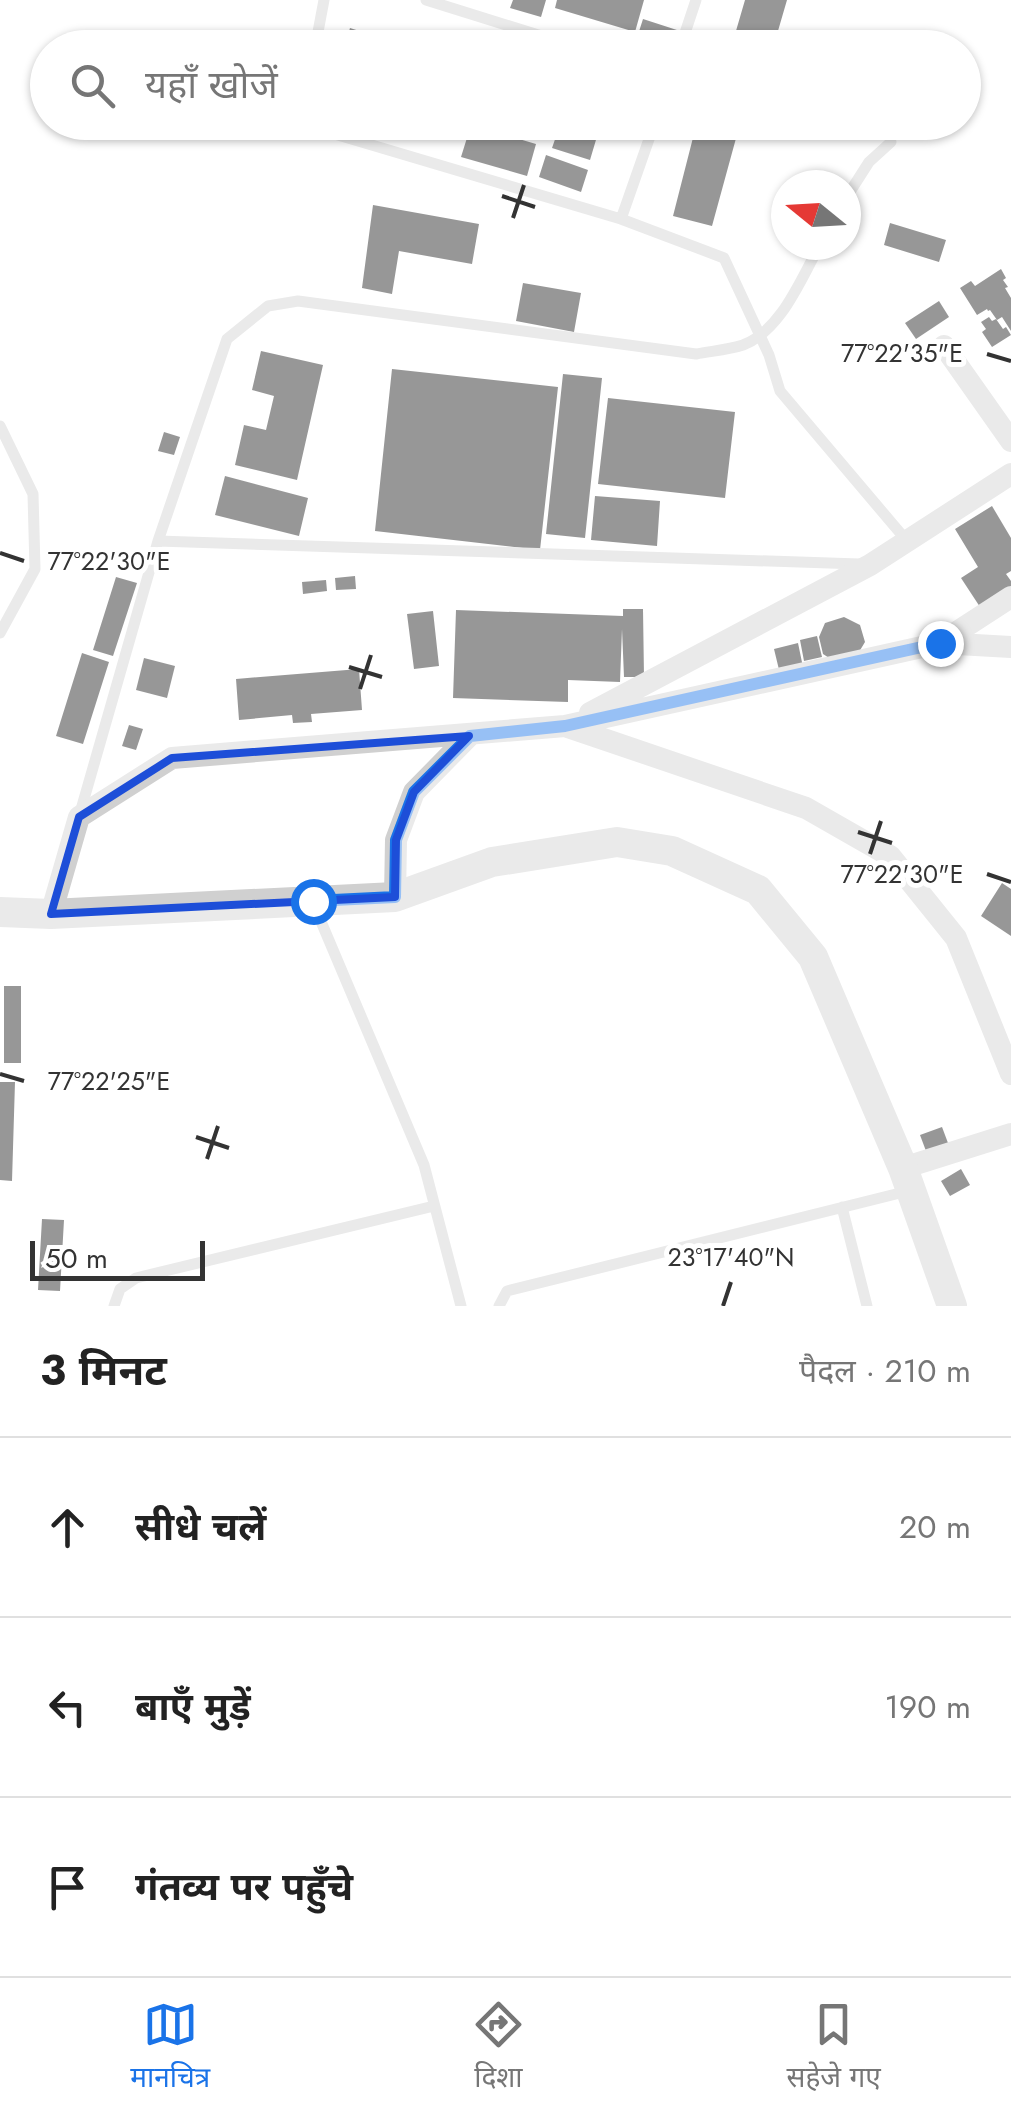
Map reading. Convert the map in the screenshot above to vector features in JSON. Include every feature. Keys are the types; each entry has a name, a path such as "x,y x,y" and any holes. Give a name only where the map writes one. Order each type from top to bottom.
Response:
{"street":[{"path":"944,346 1011,441"},
{"path":"565,726 870,565 1011,474"},
{"path":"940,643 1011,597"},
{"path":"51,914 79,817 172,758 565,726 940,643 1011,647"},
{"path":"565,726 806,808 890,856 956,938 1011,1072"},
{"path":"395,897 396,840 414,792 470,736"},
{"path":"0,912 51,914 395,897 492,862 617,842 672,850 758,890 813,957 906,1179 952,1306"},
{"path":"906,1179 1011,1134"}],"lane":[{"path":"318,30 324,0"},
{"path":"426,0 522,30"},
{"path":"686,30 696,0"},
{"path":"363,140 621,219 724,258 760,335 780,391 907,540"},
{"path":"621,219 649,140"},
{"path":"861,175 891,142"},
{"path":"79,817 158,540 227,339 268,306 298,301 696,354 744,344 760,335 783,310 811,260"},
{"path":"0,426 33,494 35,569 0,633"},
{"path":"158,540 870,565"},
{"path":"313,901 419,1152 456,1305"},
{"path":"499,1306 507,1291 842,1208 906,1179"},
{"path":"114,1306 120,1289 136,1278 434,1206"},
{"path":"842,1208 867,1306"}],"highlighted area":[{"path":"469,736 414,792 396,840 395,897 51,914 79,817 172,758"}],"building":[{"path":"513,0 546,0 541,17 510,8"},
{"path":"557,0 644,0 636,30 555,8"},
{"path":"745,0 787,0 778,30 736,30"},
{"path":"643,19 677,30 639,30"},
{"path":"466,140 522,140 536,144 527,176 461,157"},
{"path":"555,140 596,140 590,160 552,148"},
{"path":"692,140 736,140 712,226 673,216"},
{"path":"546,155 588,170 581,192 539,177"},
{"path":"373,205 479,224 472,264 399,251 392,294 362,288"},
{"path":"890,223 946,240 939,262 884,245"},
{"path":"1001,269 1011,298 1011,331 1002,317 997,320 990,310 977,315 960,288 971,281 975,286"},
{"path":"523,283 581,293 574,332 516,321"},
{"path":"939,301 949,317 916,339 905,323"},
{"path":"989,317 992,321 996,319 1003,329 1006,327 1011,335 992,347 982,332 986,329 981,322"},
{"path":"261,351 323,365 297,480 235,465 244,425 266,430 274,396 252,390"},
{"path":"392,369 558,387 540,550 375,531"},
{"path":"563,374 602,378 585,538 546,534"},
{"path":"608,398 735,412 725,498 598,484"},
{"path":"164,432 180,437 174,455 158,451"},
{"path":"225,476 308,498 299,536 215,515"},
{"path":"595,496 660,501 657,546 591,540"},
{"path":"992,506 1011,538 1011,571 1006,574 1011,591 982,610 961,578 978,567 955,529"},
{"path":"355,576 356,589 336,590 335,578"},
{"path":"116,577 137,583 113,656 93,650"},
{"path":"326,580 327,591 303,594 302,582"},
{"path":"623,609 643,609 644,677 624,677 622,629 620,682 568,680 568,702 453,698 456,610 623,616"},
{"path":"433,611 439,666 414,669 407,614"},
{"path":"844,617 860,625 865,642 856,657 837,663 823,654 819,637 825,623"},
{"path":"817,636 822,657 804,661 800,640"},
{"path":"798,643 804,672 781,678 774,649"},
{"path":"82,653 109,662 83,744 56,736"},
{"path":"144,658 175,666 167,698 136,690"},
{"path":"359,669 362,710 311,714 312,722 293,723 292,715 239,720 236,679"},
{"path":"129,725 143,729 136,750 122,746"},
{"path":"1002,883 1011,889 1011,936 981,916"},
{"path":"4,986 21,986 21,1063 4,1063"},
{"path":"0,1082 15,1082 12,1181 0,1180"},
{"path":"942,1127 948,1143 926,1151 920,1135"},
{"path":"961,1169 970,1185 950,1196 941,1181"},
{"path":"42,1219 64,1220 60,1291 38,1290"}],"route":[{"path":"313,901 395,897 396,840 414,792 470,736 565,726 940,643"}]}
